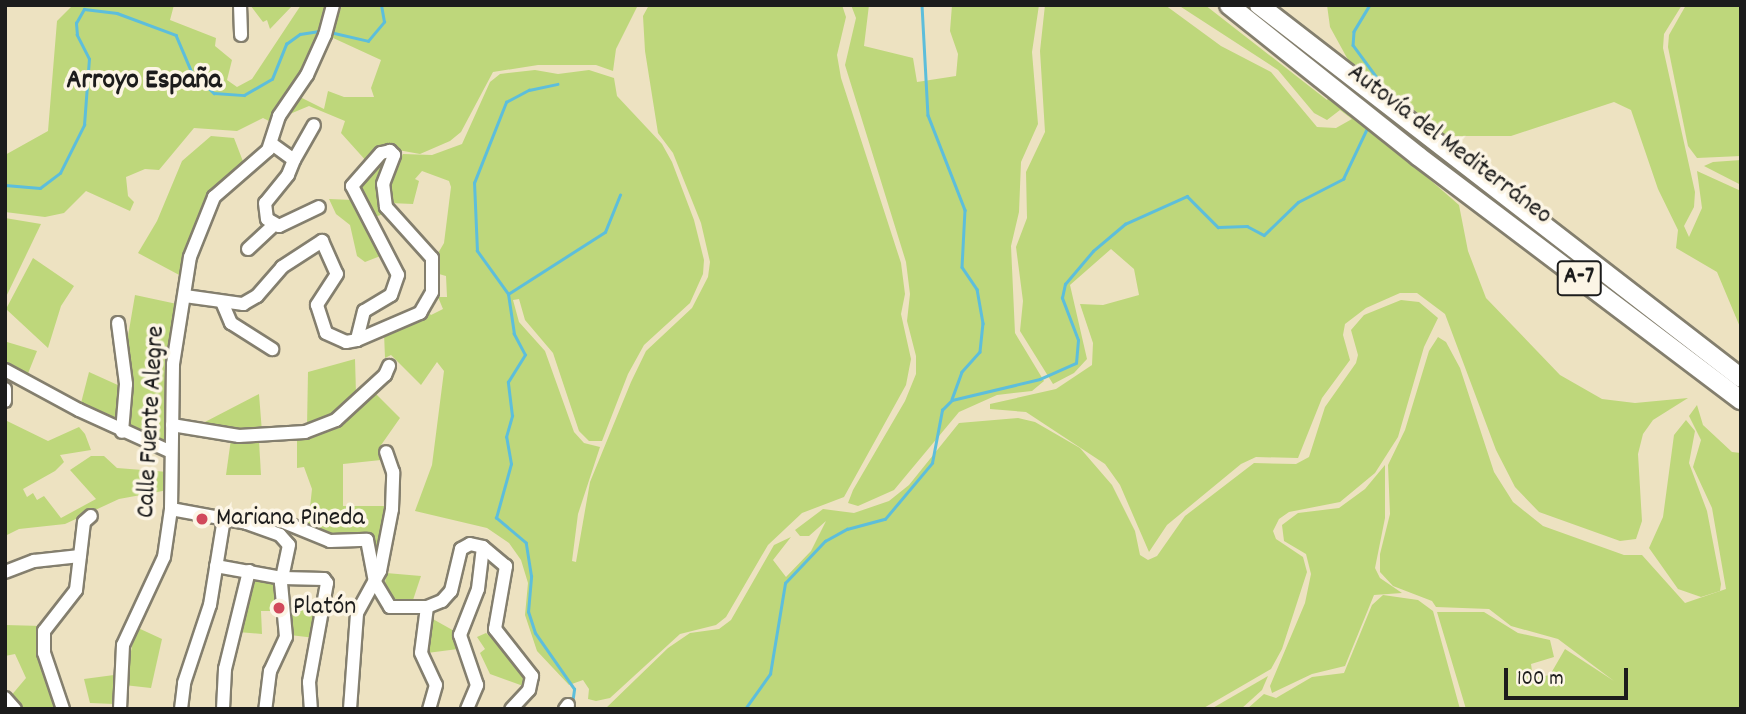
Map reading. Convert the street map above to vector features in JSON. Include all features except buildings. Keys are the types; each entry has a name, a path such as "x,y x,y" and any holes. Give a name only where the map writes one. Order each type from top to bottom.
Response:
{"highway":[{"name":"Autovía del Mediterráneo","path":"1229,5 1418,156 1741,400"},
{"name":"Autovía del Mediterráneo","path":"1259,5 1741,378"}],"street":[{"path":"240,5 241,34"},
{"path":"293,160 272,144 279,116 325,35 333,5"},
{"path":"273,226 265,203 288,175 293,160 314,125"},
{"name":"Calle Fuente Alegre","path":"120,709 123,645 164,557 171,509 173,364 190,257 214,197 272,144"},
{"path":"185,296 243,304 257,296 282,267 322,241 337,274 317,305 321,326 338,340 357,340 420,313 432,292 432,258 396,222 383,195 394,155 390,151 381,153 352,186 398,275 391,295 364,311 357,340"},
{"path":"248,249 273,226 319,206"},
{"path":"222,303 231,323 272,349"},
{"path":"118,323 126,384 122,432"},
{"path":"172,425 239,436 305,432 336,420 385,375 389,366"},
{"path":"5,370 122,432 171,452"},
{"path":"5,389 5,401"},
{"path":"350,709 358,613 375,582 394,483 386,452"},
{"path":"171,509 247,523 285,539 289,555 283,578 286,637 270,671 265,709"},
{"path":"63,709 43,640 50,621 76,590 84,522 92,516"},
{"path":"247,523 260,518 281,521 330,541 367,540 375,582 390,607 426,607 448,597 461,549 470,544 483,547 506,566 495,629 532,676 529,690 511,709"},
{"path":"181,709 184,683 211,605 225,519"},
{"path":"467,709 477,685 460,635 478,589 483,547"},
{"path":"5,572 34,561 80,556"},
{"path":"216,566 283,578 324,579 327,583 309,682 311,709"},
{"path":"223,709 225,669 249,571"},
{"path":"426,607 421,653 436,685 429,709"},
{"path":"5,698 15,709"}],"green space":[{"path":"73,5 174,5 170,20 216,38 215,46 232,60 227,80 237,87 252,79 301,5 329,5 307,66 273,123 263,118 237,131 194,128 159,170 145,169 126,177 128,196 134,202 130,211 86,191 64,213 45,217 5,212 5,155 48,131 57,21"},
{"path":"250,5 293,5 270,29 267,20 263,22"},
{"path":"342,5 638,5 616,49 613,71 596,65 538,65 493,72 461,132 450,141 420,154 387,148 368,163 341,133 345,121 309,106 285,116 298,96 324,109 328,91 344,97 374,97 371,88 381,60 331,37"},
{"path":"649,5 842,5 846,17 837,55 841,78 901,263 905,294 901,314 911,359 906,385 844,497 802,513 768,545 726,617 716,625 680,634 610,698 596,701 588,699 589,689 583,680 569,685 537,651 525,615 528,583 521,560 509,543 487,528 415,511 432,465 444,371 437,362 421,385 391,355 385,358 384,333 427,311 431,315 443,309 438,297 447,297 446,276 439,274 437,255 444,243 451,187 449,181 422,171 415,179 419,181 413,204 390,203 387,189 403,154 432,155 462,144 490,82 500,74 535,70 558,74 589,70 614,78 617,96 662,144 672,162 694,220 704,260 703,274 690,303 644,345 628,374 602,441 589,441 579,431 553,353 525,320 519,299 513,300 519,322 545,351 574,432 584,443 600,447 578,514 572,561 576,562 590,482 631,382 646,351 692,308 708,277 710,262 701,223 673,153 658,133 645,51 643,16"},
{"path":"851,5 869,5 864,46 913,58 917,82 956,76 958,54 950,31 952,5 1039,5 1032,52 1038,124 1021,162 1019,212 1011,246 1015,333 1044,381 1032,391 997,395 959,412 894,490 858,506 848,503 905,401 916,374 916,356 907,321 910,294 906,262 845,65 856,18"},
{"path":"1045,5 1165,5 1221,46 1271,72 1317,127 1336,128 1352,119 1340,110 1327,120 1314,113 1278,70 1178,5 1205,5 1327,100 1352,67 1330,27 1327,5 1682,5 1664,34 1663,48 1695,192 1694,207 1684,226 1689,237 1702,208 1697,171 1741,191 1740,327 1717,272 1676,248 1678,230 1658,189 1631,110 1614,102 1511,136 1443,136 1437,132 1412,164 1459,205 1468,251 1486,298 1560,375 1602,399 1635,403 1688,398 1653,420 1643,434 1638,454 1642,521 1636,539 1620,541 1539,512 1515,487 1496,450 1445,314 1417,293 1400,293 1366,308 1345,324 1343,335 1350,360 1322,398 1298,458 1256,457 1241,464 1167,525 1149,552 1120,485 1105,464 1026,412 990,409 990,404 1056,389 1092,365 1093,343 1080,304 1103,305 1139,295 1134,269 1111,249 1070,285 1087,359 1074,373 1053,384 1020,331 1023,301 1016,247 1027,218 1026,172 1045,132 1040,51"},
{"path":"1686,5 1741,5 1741,156 1697,158 1688,146 1668,47 1669,35"},
{"path":"211,136 234,138 244,164 220,182 199,215 183,256 183,277 138,253 157,221 182,161"},
{"path":"387,154 386,213 375,217 356,188"},
{"path":"1741,160 1741,185 1704,166 1713,162"},
{"path":"329,199 353,200 383,255 365,262 357,256 350,225 336,214"},
{"path":"5,218 41,224 5,299"},
{"path":"33,258 74,286 61,306 48,348 6,309"},
{"path":"135,295 177,304 168,358 166,440 162,443 129,431 127,425 132,369 127,342"},
{"path":"1401,300 1419,302 1438,318 1424,347 1398,437 1375,473 1340,502 1289,512 1279,519 1273,531 1276,539 1303,557 1307,572 1282,649 1271,669 1202,709 605,709 668,648 690,633 719,629 731,620 774,545 791,537 773,560 786,577 811,551 826,521 809,536 800,536 795,530 823,509 854,513 889,501 909,485 959,423 1018,418 1035,422 1080,448 1112,485 1135,531 1140,555 1148,560 1157,556 1185,516 1254,463 1296,464 1309,457 1325,407 1356,363 1358,355 1351,330 1364,315"},
{"path":"1438,337 1446,342 1460,368 1494,472 1513,502 1543,526 1624,555 1642,555 1685,603 1726,589 1712,508 1693,467 1701,440 1689,416 1697,405 1703,425 1732,452 1741,453 1741,709 1466,709 1437,612 1484,612 1518,633 1550,640 1554,657 1531,664 1533,678 1550,675 1565,649 1614,681 1558,639 1511,626 1489,609 1436,607 1432,601 1393,586 1380,572 1380,554 1390,514 1388,465 1405,430 1429,351"},
{"path":"7,342 37,351 27,376 5,367"},
{"path":"355,359 356,394 334,417 307,427 308,372"},
{"path":"89,372 120,386 116,424 80,407"},
{"path":"373,391 400,418 379,448 381,460 343,464 343,506 388,506 376,569 368,534 337,538 308,526 312,489 304,467 297,468 297,439 319,431"},
{"path":"259,394 262,432 197,424 203,423"},
{"path":"5,420 48,441 79,427 85,434 91,450 60,455 64,462 55,471 23,489 27,497 33,493 37,500 44,496 61,518 96,499 70,470 91,456 104,456 117,468 168,472 168,490 119,499 65,524 19,529 5,536"},
{"path":"1686,420 1695,431 1689,463 1707,511 1721,584 1720,591 1701,597 1678,589 1649,548 1663,517 1674,435"},
{"path":"231,439 259,441 261,475 226,475"},
{"path":"1385,465 1385,518 1375,568 1380,578 1402,593 1374,595 1345,666 1312,674 1272,693 1270,686 1305,603 1311,574 1306,554 1284,541 1282,525 1298,513 1339,508 1365,489"},
{"path":"386,573 421,576 412,603 392,598 385,585"},
{"path":"251,577 277,583 278,611 261,611 262,634 238,632"},
{"path":"1383,595 1418,600 1433,611 1460,709 1247,709 1264,694 1276,698 1312,677 1344,673 1372,605"},
{"path":"286,605 317,613 315,638 290,635"},
{"path":"431,618 456,632 458,649 427,653"},
{"path":"5,625 42,626 58,709 20,709 10,697 26,678 15,654 5,656"},
{"path":"136,627 162,639 151,688 124,685"},
{"path":"486,633 516,659 525,674 526,687 490,674 480,653 485,649 477,637"},
{"path":"114,675 114,704 90,703 84,679"},
{"path":"1268,676 1262,690 1241,709 1211,709"}],"waterway":[{"name":"Arroyo España","path":"330,32 368,41 384,22 381,5"},
{"path":"922,5 928,115 965,210 962,267 977,289 983,323 980,352 962,372 952,399"},
{"path":"1370,5 1354,32 1353,45 1381,83 1379,90"},
{"name":"Arroyo España","path":"5,185 40,188 60,173 84,125 89,59 77,35 76,23 84,9 117,13 176,35 191,71 214,93 244,95 272,79 286,44 300,34 324,30"},
{"path":"508,294 477,251 474,183 506,102 529,90 557,84"},
{"path":"745,709 770,674 785,583 825,541 847,529 885,519 932,463 942,410 952,400 1040,379 1076,363 1078,340 1062,298 1065,284 1093,251 1125,224 1187,196 1218,227 1247,226 1264,235 1298,202 1343,179 1368,126"},
{"path":"572,704 574,689 535,633 528,612 531,576 526,543 496,518 511,464 506,437 512,416 508,382 525,355 514,334 508,294 605,232 620,195"},
{"path":"638,709 647,709"}],"place":[{"name":"Mariana Pineda","path":"202,519"},
{"name":"Platón","path":"279,608"}],"district":[{"name":"Arroyo España","path":"144,82"}]}
